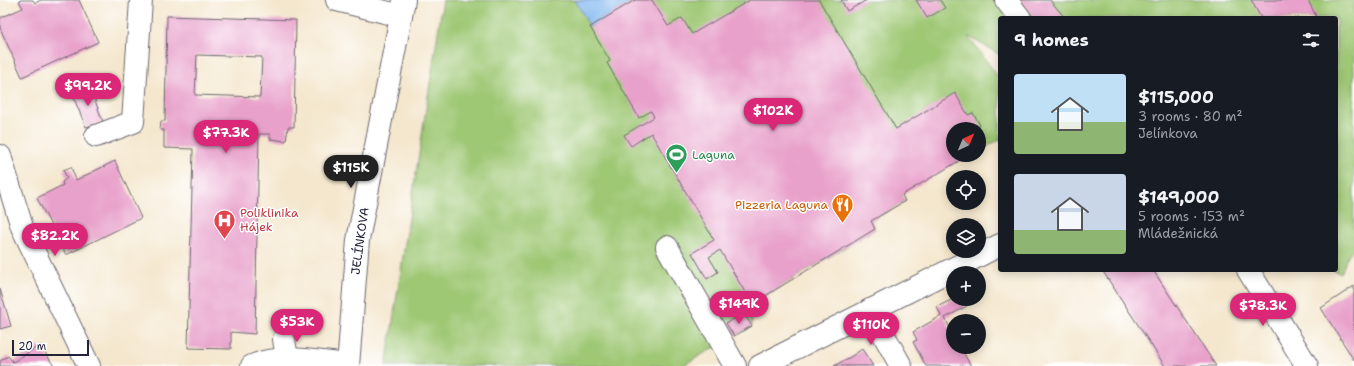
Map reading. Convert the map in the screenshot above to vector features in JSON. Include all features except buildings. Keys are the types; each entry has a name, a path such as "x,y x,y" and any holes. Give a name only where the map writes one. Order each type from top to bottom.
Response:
{"street":[{"path":"96,136 133,122 141,0"},
{"path":"337,0 402,8"},
{"path":"1006,0 1018,16"},
{"name":"JELÍNKOVA","path":"348,365 358,240 402,8"},
{"path":"0,156 22,227 89,366"},
{"path":"760,366 998,246"},
{"path":"667,248 735,366"},
{"path":"1249,272 1308,366"},
{"path":"870,310 901,366"},
{"path":"252,366 286,355 348,365"}],"green space":[{"name":"Laguna","path":"443,0 1354,0 1354,248 1347,257 1341,274 1337,272 1338,16 998,16 998,54 968,36 998,76 998,141 986,146 986,122 946,122 946,160 902,195 905,201 871,221 875,229 752,304 752,326 682,366 386,366"}],"water":[{"path":"575,0 635,0 590,27"}],"place":[{"name":"Laguna","path":"676,174"},
{"name":"Pizzeria Laguna","path":"843,224"},
{"name":"Poliklinika Hájek","path":"224,240"}]}
